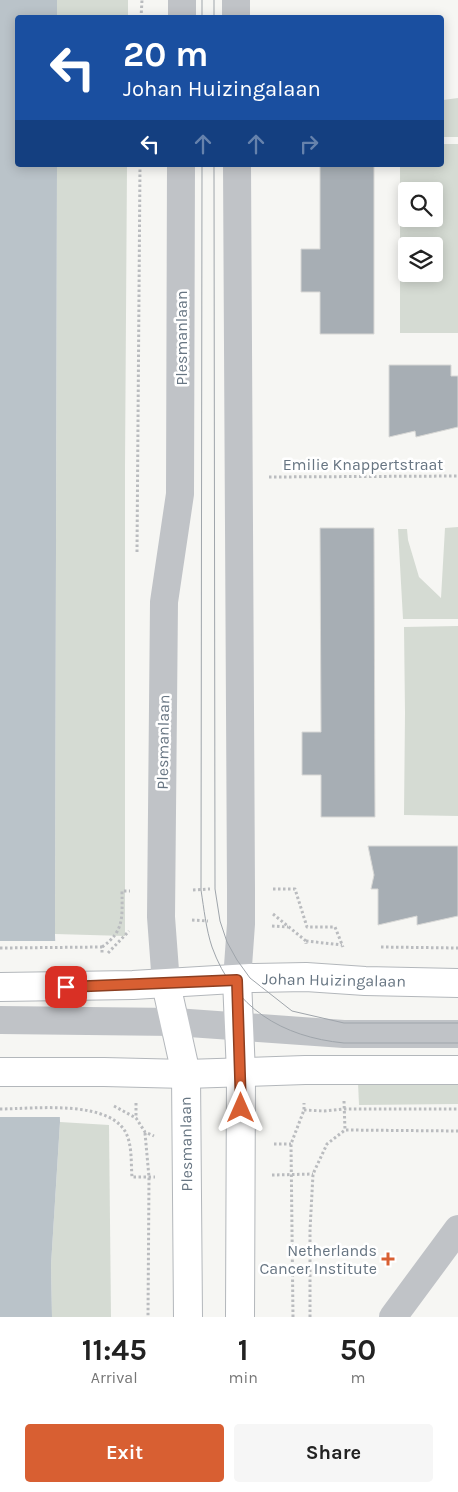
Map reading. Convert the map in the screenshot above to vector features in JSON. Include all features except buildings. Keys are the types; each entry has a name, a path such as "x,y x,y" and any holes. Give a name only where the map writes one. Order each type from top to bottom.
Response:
{"main road":[{"name":"Johan Huizingalaan","path":"0,987 82,987 306,977 365,981 458,983"},
{"path":"237,980 241,1073 240,1317"},
{"name":"Plesmanlaan","path":"166,984 186,1074 188,1317"},
{"path":"0,1072 186,1074 305,1070 458,1070"}],"street":[{"path":"182,0 182,15"},
{"path":"236,0 236,15"},
{"name":"Plesmanlaan","path":"166,984 162,917 164,602 180,494 181,167"},
{"path":"237,167 241,924 237,980"},
{"path":"0,1020 175,1022 344,1034 458,1034"},
{"path":"393,1317 458,1229"}],"path":[{"path":"142,0 142,15"},
{"path":"137,553 140,167"},
{"name":"Emilie Knappertstraat","path":"269,467 269,477 458,476"},
{"path":"272,880 272,897"},
{"path":"272,905 272,913 306,941 350,946"},
{"path":"96,958 107,954 133,926"},
{"path":"306,941 306,977"},
{"path":"375,946 458,948"},
{"path":"0,948 82,947"},
{"path":"293,1317 290,1144 304,1110 305,1070"},
{"path":"0,1109 83,1108 105,1115"},
{"path":"304,1110 458,1109"},
{"path":"136,1118 145,1132 149,1177 148,1317"},
{"path":"310,1317 310,1230 313,1174 327,1144 345,1130 458,1131"}],"shaded area":[{"path":"0,0 57,0 57,15 15,15 15,167 57,167 55,934 60,1122 51,1265 52,1317 0,1317"},
{"path":"57,0 128,0 128,15 57,15"},
{"path":"458,98 458,137 444,137 444,100"},
{"path":"444,144 458,144 458,333 400,333 400,282 443,282 443,237 400,237 400,227 443,227 443,182 400,182 400,167 444,167"},
{"path":"57,167 127,167 125,936 55,934"},
{"path":"458,527 458,619 403,619 398,529 407,529 408,540 419,577 441,598 445,528"},
{"path":"458,626 458,816 404,815 404,627"},
{"path":"358,1082 458,1082 458,1104 359,1105"},
{"path":"60,1122 109,1125 111,1317 52,1317 51,1265"}],"pier":[{"path":"0,941 58,941 62,1117 0,1117"}],"tram line":[{"path":"202,0 202,15"},
{"path":"214,0 214,15"},
{"path":"202,167 201,890 205,919 212,947 221,968 233,987 247,1003 263,1016 300,1034 321,1040 344,1043 458,1043"},
{"path":"214,167 215,889 220,921 227,942 250,978 292,1011 344,1023 458,1023"}],"place":[{"name":"Netherlands Cancer Institute","path":"388,1259"}],"route":[{"path":"66,987 237,980 241,1108"}]}
